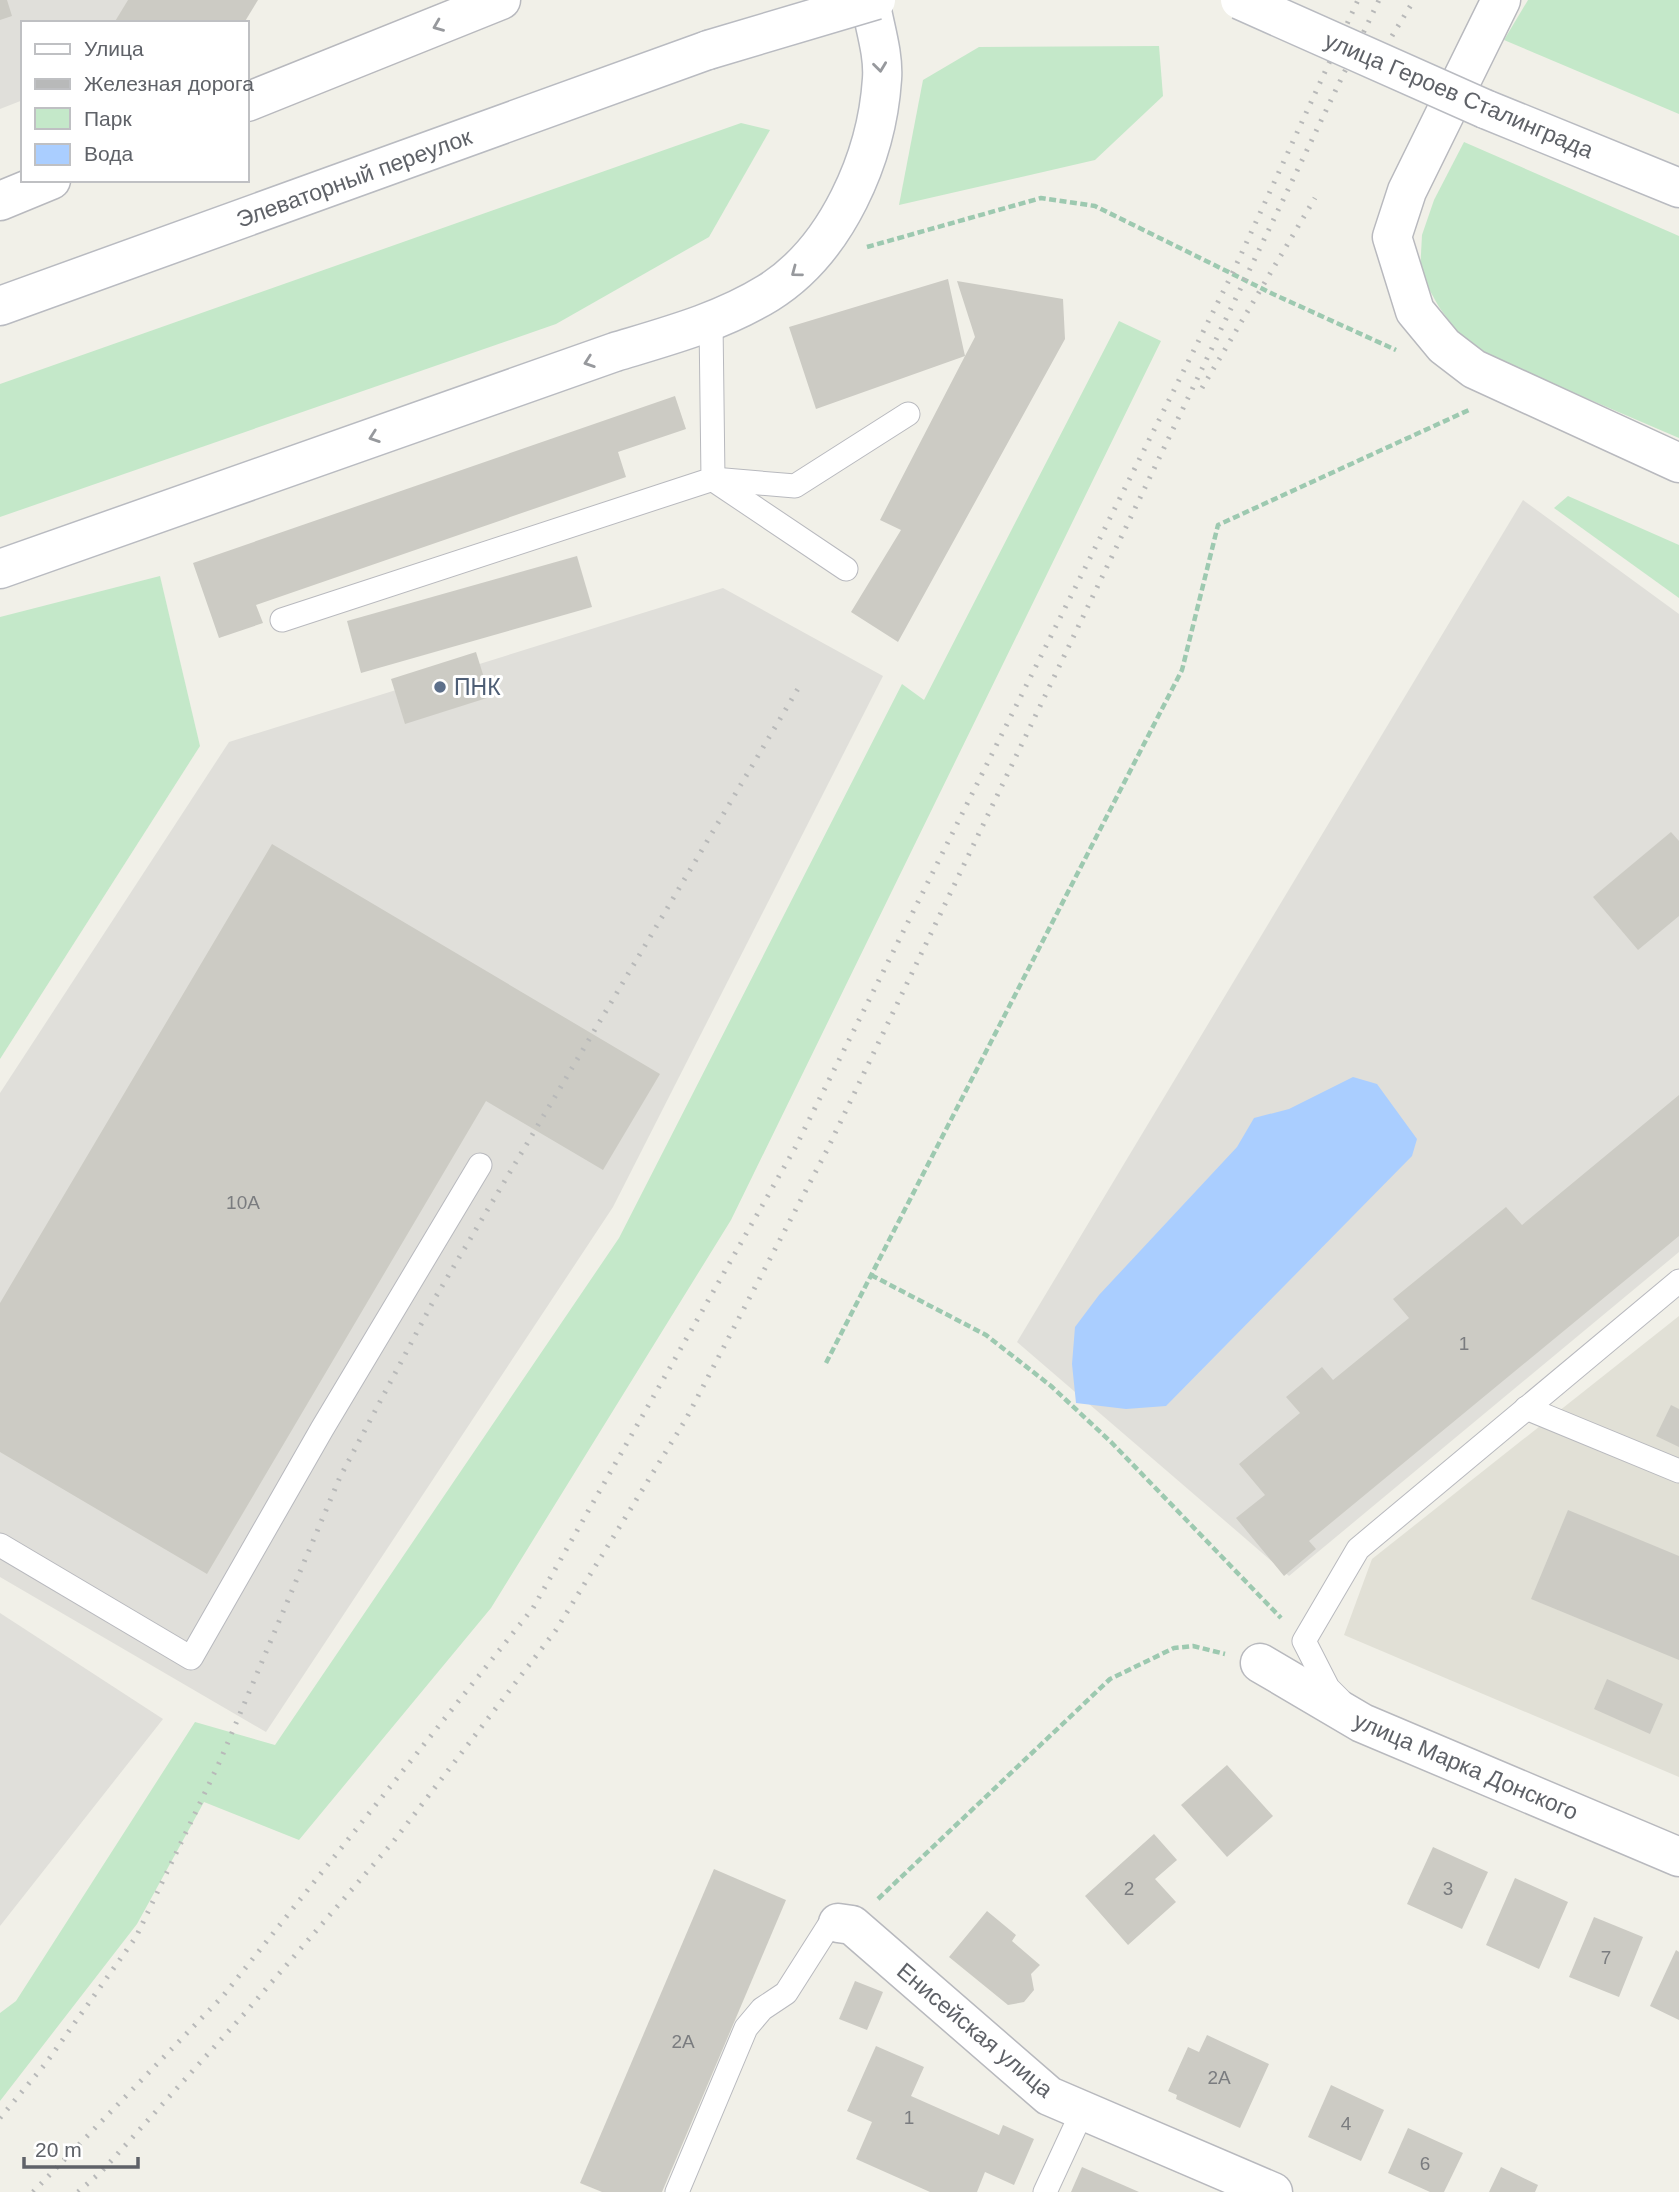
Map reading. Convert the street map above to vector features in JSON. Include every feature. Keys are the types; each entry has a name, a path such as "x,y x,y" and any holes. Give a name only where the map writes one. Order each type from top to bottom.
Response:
{"main road":[{"path":"248,102 501,0"},
{"path":"0,569 602,357 711,322 769,292 807,263 835,223 875,131 882,76 870,0"},
{"name":"Элеваторный переулок","path":"0,306 708,50 876,0"},
{"name":"улица Героев Сталинграда","path":"1240,0 1485,109 1679,188"},
{"path":"1501,0 1407,191 1392,237 1415,311 1444,346 1474,369 1679,463"},
{"path":"0,201 46,182"},
{"name":"улица Марка Донского","path":"1260,1663 1362,1723 1679,1857"},
{"name":"Енисейская улица","path":"845,1924 1049,2096 1273,2192"}],"lane":[{"path":"711,322 713,479"},
{"path":"282,620 713,479 795,486 908,414"},
{"path":"713,479 846,569"},
{"path":"0,1545 191,1658 322,1429 480,1165"},
{"path":"1362,1723 1328,1688 1304,1641 1358,1549 1679,1280"},
{"path":"1526,1408 1679,1471"},
{"path":"677,2192 746,2028 762,2009 786,1993 828,1927 845,1924"},
{"path":"1045,2192 1083,2110"}],"path":[{"path":"807,263 1041,198 1095,206 1273,294 1404,353"},
{"path":"826,1363 1182,670 1218,525 1480,405 1469,400"},
{"path":"871,1275 986,1335 1051,1386 1111,1442 1304,1641"},
{"path":"845,1924 1110,1679 1174,1648 1193,1646 1260,1663"}],"shaded area":[{"path":"0,0 206,0 192,21 21,21 21,101 0,109"},
{"path":"1523,500 1679,614 1679,1252 1289,1576 1017,1342"},
{"path":"723,588 883,676 613,1207 266,1732 0,1577 0,1093 229,742"},
{"path":"1679,1316 1679,1777 1344,1635 1372,1559"},
{"path":"0,1613 163,1719 0,1926"}],"green space":[{"path":"1528,0 1679,0 1679,114 1504,40"},
{"path":"1159,46 1163,96 1095,160 899,205 923,80 979,47"},
{"path":"741,123 770,130 709,237 556,324 0,517 0,384"},
{"path":"1464,142 1679,236 1679,438 1469,348 1439,307 1420,273 1422,235 1434,200"},
{"path":"1119,321 1161,341 731,1220 491,1608 299,1840 204,1802 137,1924 0,2101 0,2013 16,2001 195,1722 275,1745 619,1238 902,684 924,700"},
{"path":"1568,496 1679,545 1679,598 1554,508"},
{"path":"160,576 200,746 0,1059 0,617"}],"water":[{"path":"1353,1077 1377,1084 1417,1139 1412,1156 1166,1406 1126,1409 1076,1403 1072,1364 1075,1327 1099,1295 1237,1147 1254,1118 1289,1109"}],"building":[{"path":"0,0 7,0 12,16 0,20"},
{"path":"128,0 258,0 245,21 115,21"},
{"path":"948,279 965,356 816,409 789,327"},
{"path":"957,281 1063,299 1065,339 898,642 851,612 901,530 880,520 975,337"},
{"path":"675,396 686,429 618,452 626,477 256,605 263,623 219,638 193,563"},
{"path":"577,556 592,607 361,673 347,621"},
{"path":"476,652 490,697 405,724 391,679"},
{"path":"1671,832 1679,841 1679,916 1638,950 1593,897"},
{"path":"272,844 660,1074 603,1170 486,1101 207,1574 0,1452 0,1303"},
{"path":"1679,1095 1679,1236 1309,1541 1316,1549 1284,1576 1236,1518 1265,1495 1239,1464 1300,1413 1286,1397 1322,1367 1333,1380 1409,1318 1393,1299 1506,1207 1522,1225"},
{"path":"1671,1405 1679,1409 1679,1447 1656,1436"},
{"path":"1568,1510 1679,1556 1679,1660 1531,1599"},
{"path":"1607,1679 1663,1704 1650,1734 1594,1709"},
{"path":"1227,1765 1273,1816 1227,1857 1181,1805"},
{"path":"1154,1834 1177,1860 1155,1879 1176,1902 1128,1945 1085,1896"},
{"path":"1433,1847 1488,1872 1462,1929 1407,1904"},
{"path":"714,1869 786,1900 662,2192 602,2192 580,2183"},
{"path":"1515,1878 1568,1902 1539,1969 1486,1945"},
{"path":"987,1911 1016,1935 1012,1941 1040,1965 1031,1974 1034,1990 1024,2002 1008,2005 949,1957"},
{"path":"1594,1917 1643,1937 1619,1997 1569,1977"},
{"path":"1676,1950 1679,1952 1679,2020 1650,2006"},
{"path":"855,1981 883,1992 867,2030 839,2019"},
{"path":"1207,2035 1269,2064 1240,2128 1176,2099 1177,2095 1168,2091 1188,2047 1199,2052"},
{"path":"876,2046 924,2067 911,2096 999,2135 1003,2125 1034,2139 1014,2185 985,2172 977,2192 930,2192 856,2159 872,2122 847,2111"},
{"path":"1331,2085 1384,2110 1361,2161 1308,2137"},
{"path":"1408,2128 1463,2153 1444,2192 1430,2192 1388,2173"},
{"path":"1082,2167 1139,2192 1071,2192"},
{"path":"1501,2167 1538,2185 1535,2192 1489,2192"}],"railway":[{"path":"33,2192 223,1996 533,1608 795,1148 1232,274 1358,0"},
{"path":"78,2192 102,2171 245,2013 393,1842 556,1630 686,1419 827,1150 1379,0"},
{"path":"1392,36 1414,0"},
{"path":"1202,388 1315,198"},
{"path":"0,2118 46,2063 136,1937 220,1761 340,1477 435,1298 802,682"}],"place":[{"name":"ПНК","path":"440,687"}]}
